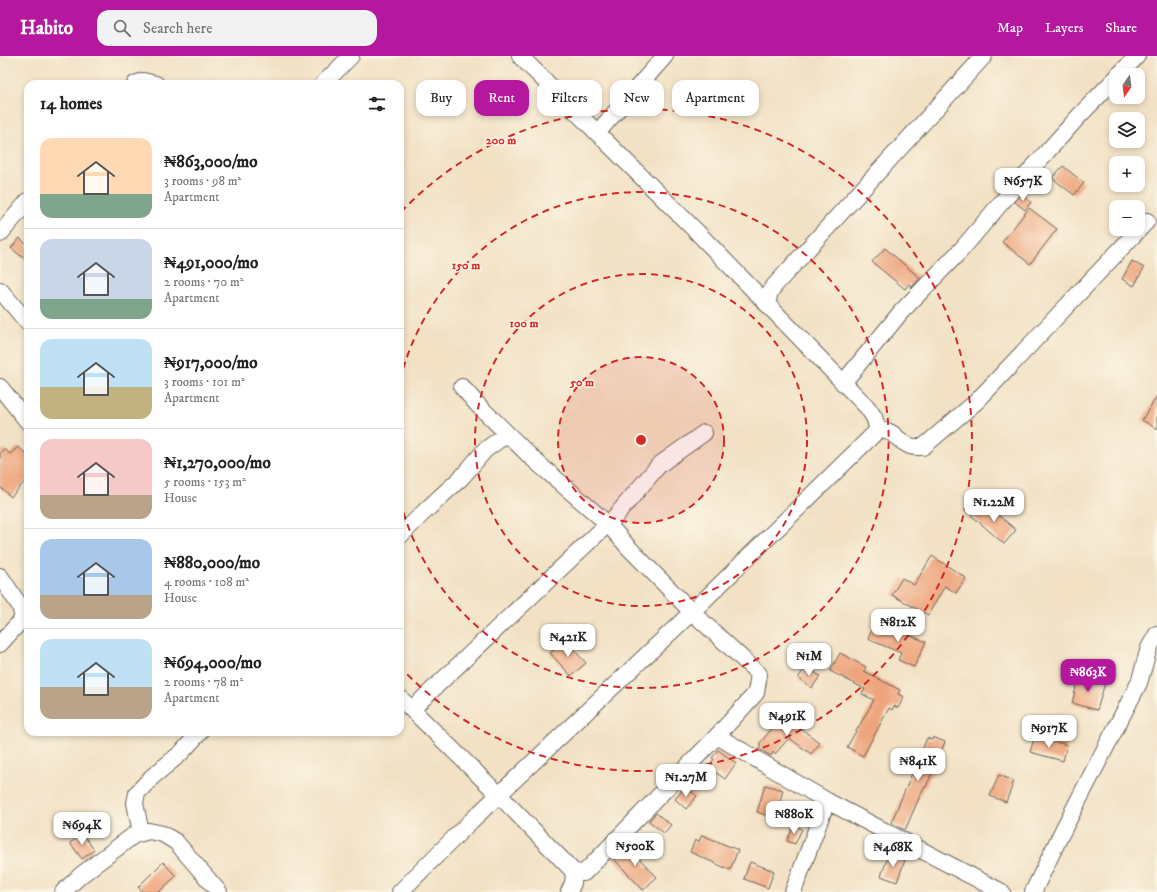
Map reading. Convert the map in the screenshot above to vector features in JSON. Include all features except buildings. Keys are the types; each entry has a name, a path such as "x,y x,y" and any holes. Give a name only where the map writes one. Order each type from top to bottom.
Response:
{"street":[{"path":"327,80 351,56"},
{"path":"520,56 697,232 867,407 874,417 878,430"},
{"path":"597,133 665,56"},
{"path":"766,304 770,292 775,285 984,56"},
{"path":"1126,68 1137,56"},
{"path":"843,382 901,312 961,250 1070,127 1109,85"},
{"path":"0,234 24,207"},
{"path":"400,892 471,821 692,612 878,430 886,430 893,433 900,441 908,446 924,447 977,401 1147,221"},
{"path":"0,290 24,319"},
{"path":"0,387 24,417"},
{"path":"404,702 499,795 574,872 584,873 717,736 756,693 759,674 692,612 608,524 533,459 462,387"},
{"path":"412,709 608,524 660,465 704,433"},
{"path":"404,532 462,477 485,450 507,434"},
{"path":"0,576 24,613"},
{"path":"0,644 24,616"},
{"path":"1033,892 1060,834 1139,683 1149,648 1157,634"},
{"path":"141,833 135,803 137,793 196,736"},
{"path":"717,736 827,801 1002,892"},
{"path":"793,892 827,801"},
{"path":"63,892 81,875 134,835 149,831 164,834 176,842 219,892"},
{"path":"569,892 573,883 574,872"}]}
